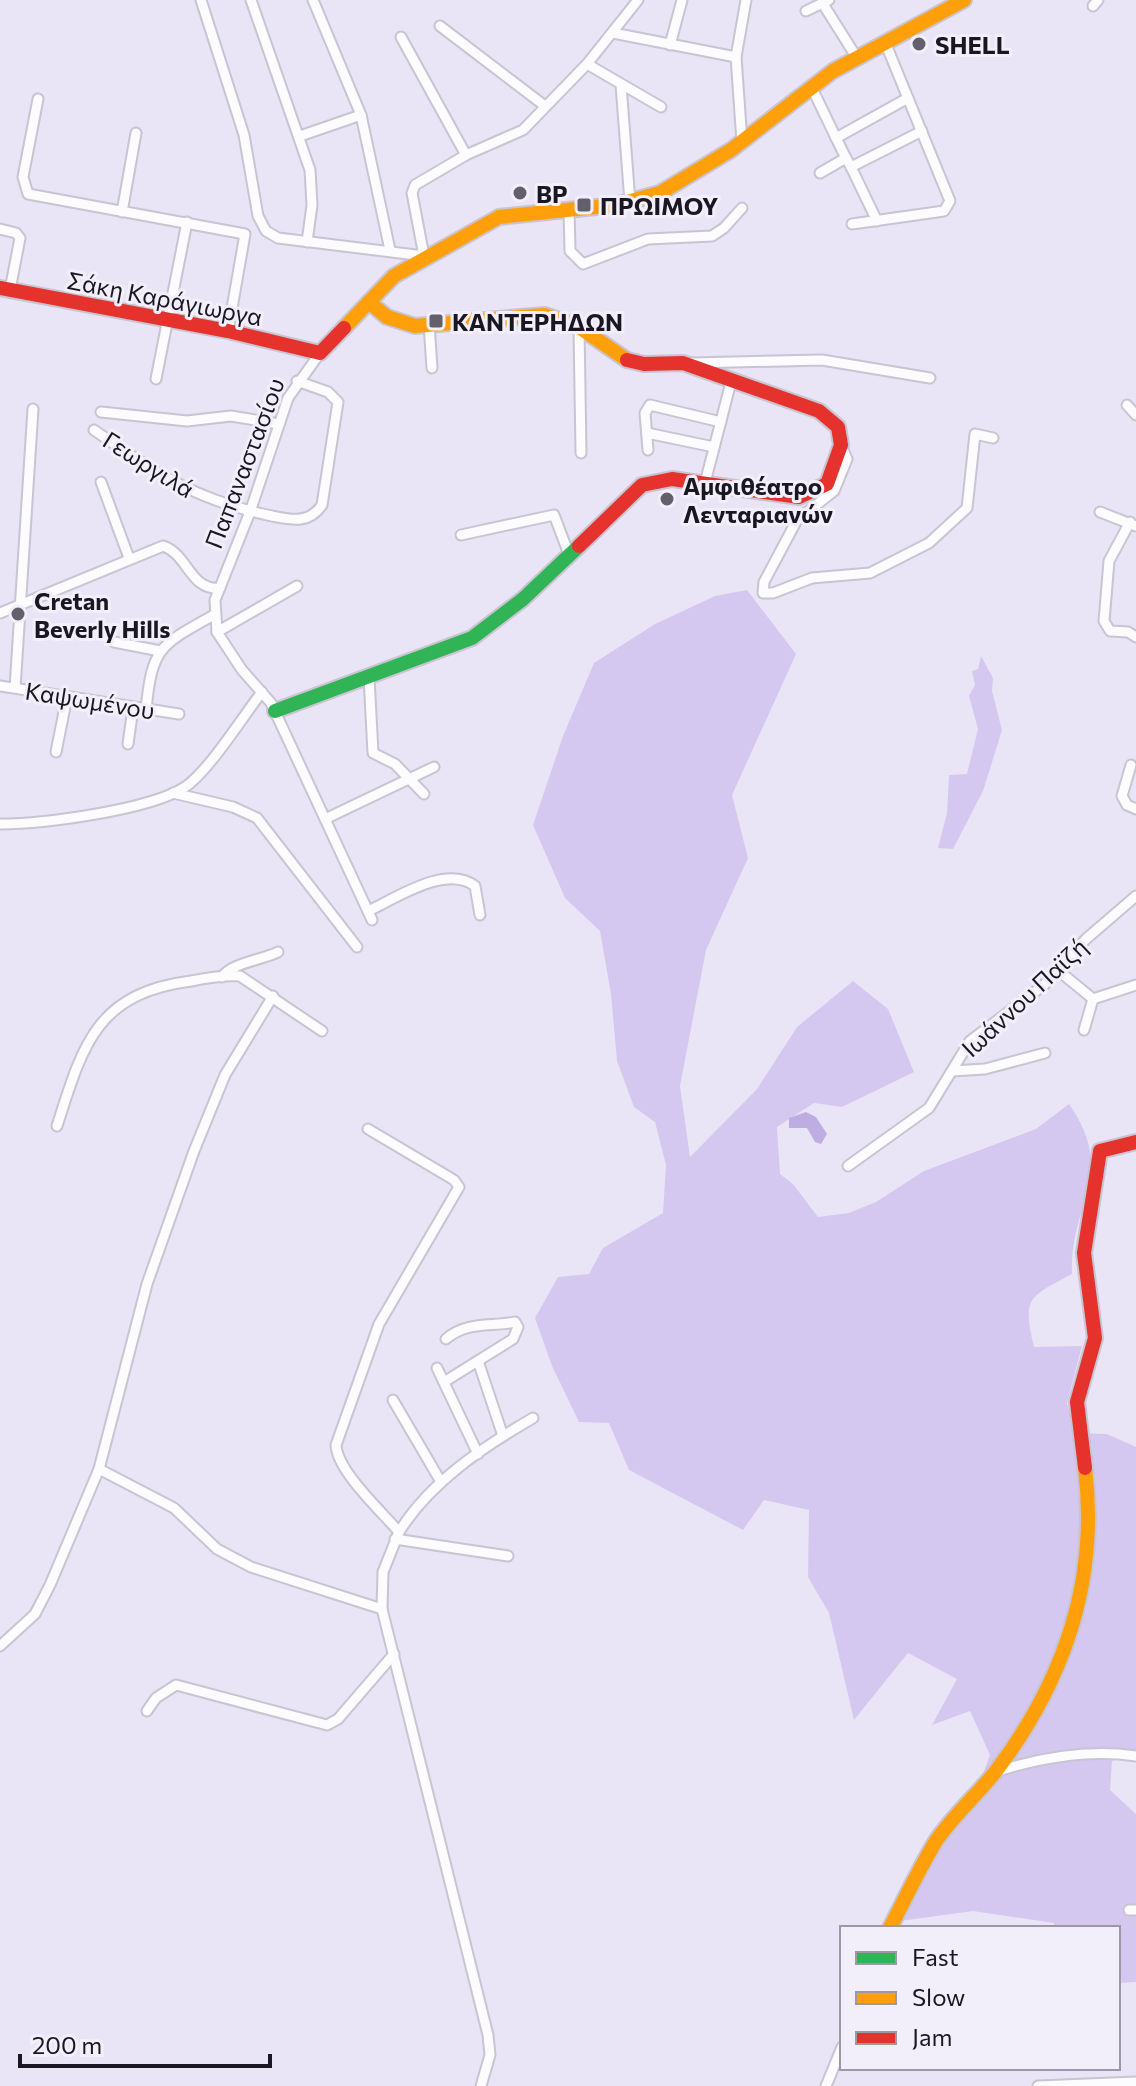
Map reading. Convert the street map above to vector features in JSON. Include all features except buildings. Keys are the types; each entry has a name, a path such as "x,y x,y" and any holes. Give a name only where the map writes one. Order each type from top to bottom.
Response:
{"street":[{"path":"201,0 240,120 261,225 278,238 424,256 413,189 466,155 515,135 587,64 638,0"},
{"path":"251,0 300,136 312,194 307,242"},
{"path":"313,0 361,115 390,250"},
{"path":"670,45 682,0"},
{"path":"742,142 736,57 746,0"},
{"name":"Παπαναστασίου","path":"480,915 475,886 454,879 427,885 370,916 275,711 217,632 214,615 220,588 297,381 394,276 424,256 499,217 630,202 680,183 742,142 811,86 964,0"},
{"path":"806,11 826,2 857,58"},
{"path":"440,26 545,106"},
{"path":"613,33 736,57"},
{"path":"401,37 466,155"},
{"path":"852,224 944,211 949,207 949,195 885,42"},
{"path":"587,64 661,107"},
{"path":"621,85 630,202"},
{"path":"811,86 877,221"},
{"path":"836,138 908,98"},
{"path":"38,99 23,177 24,189 36,197 245,234 228,331"},
{"path":"300,136 361,115"},
{"path":"820,173 922,131"},
{"path":"122,212 136,133"},
{"path":"569,208 570,251 583,264 648,239 712,236 742,208"},
{"path":"156,379 187,222"},
{"path":"0,229 16,233 20,238 5,289"},
{"name":"Σάκη Καράγιωργα","path":"5,289 228,331 320,353"},
{"path":"369,302 400,323 429,324 545,315 579,327 627,360 644,364 822,360 930,378"},
{"path":"429,324 432,368"},
{"path":"579,327 581,453"},
{"path":"683,363 819,411 838,427 847,459 838,485 797,520 764,582 763,593 773,593 812,578 870,573 929,543 967,508 975,434 993,438"},
{"name":"Γεωργιλά","path":"94,430 179,487 229,508 302,520 322,505 338,402 328,392 297,381"},
{"path":"705,483 731,382"},
{"path":"648,450 645,413 650,405 721,422"},
{"path":"1127,405 1136,415"},
{"path":"15,688 33,409"},
{"path":"101,412 128,418 187,421 231,416 279,424"},
{"path":"647,433 714,447"},
{"path":"275,711 472,638 570,557 642,485 672,479 799,497 810,495 827,484 841,445"},
{"path":"101,482 129,558"},
{"path":"1100,512 1133,524 1109,561 1105,627 1136,637"},
{"path":"461,535 554,515 570,557"},
{"path":"0,613 158,547 172,549 189,573 206,588 220,588"},
{"path":"217,632 297,586"},
{"path":"146,710 150,674 160,651 180,634 214,615"},
{"path":"114,642 160,651"},
{"path":"369,677 373,753 395,764 424,794"},
{"name":"Καψωμένου","path":"0,686 179,714"},
{"path":"0,824 55,821 173,793 194,779 262,692"},
{"path":"56,752 67,697"},
{"path":"128,744 133,708"},
{"path":"1131,765 1122,796 1127,805 1136,809"},
{"path":"325,819 434,767"},
{"path":"173,793 233,807 257,818 357,947"},
{"name":"Ιωάννου Παϊζή","path":"848,1166 924,1113 960,1055 977,1035 1059,971 1086,939 1136,896"},
{"path":"222,977 232,967 257,962 278,952"},
{"path":"1059,971 1093,999"},
{"path":"57,1126 81,1055 123,1000 164,984 240,976 322,1031"},
{"path":"1093,999 1136,985"},
{"path":"0,1646 35,1614 43,1601 99,1469 147,1284 194,1151 225,1075 273,996"},
{"path":"1084,1030 1093,999"},
{"path":"952,1071 985,1069 1045,1053"},
{"path":"368,1129 454,1180 459,1187 379,1324 336,1445 339,1460 397,1535 508,1556"},
{"path":"891,1926 937,1840 995,1772 1020,1736 1062,1659 1081,1601 1091,1515 1077,1402 1096,1324 1085,1281 1084,1253 1100,1151 1136,1142"},
{"path":"444,1382 513,1339 518,1327 515,1322 498,1327 472,1325 446,1339"},
{"path":"478,1361 503,1436"},
{"path":"437,1368 478,1454"},
{"path":"393,1400 441,1482"},
{"path":"481,2086 490,2055 488,2035 382,1609 383,1572 397,1535 413,1509 441,1482 533,1418"},
{"path":"99,1469 174,1508 217,1549 251,1567 382,1609"},
{"path":"147,1711 156,1698 176,1685 327,1725 338,1719 394,1654"},
{"path":"995,1772 1059,1758 1101,1753 1136,1756"},
{"path":"826,2086 840,2052"},
{"path":"1038,2086 1136,2082"}],"shaded area":[{"path":"747,590 796,654 732,795 748,858 706,950 680,1086 690,1157 757,1089 797,1027 853,981 888,1009 914,1072 842,1107 814,1103 777,1127 780,1174 793,1184 818,1217 849,1213 876,1202 924,1171 1036,1129 1069,1104 1090,1150 1091,1170 1073,1249 1072,1274 1046,1288 1032,1300 1029,1318 1034,1347 1082,1346 1067,1403 1075,1433 1107,1434 1136,1447 1136,1751 1112,1761 1110,1790 1136,1814 1136,1982 1120,1983 1120,1926 1054,1926 1054,1923 973,1911 900,1921 926,1866 972,1804 990,1755 970,1711 932,1725 957,1679 908,1653 854,1720 829,1613 808,1577 809,1510 764,1500 743,1530 629,1470 609,1423 579,1422 552,1366 535,1318 558,1277 589,1274 603,1248 663,1213 666,1165 655,1122 634,1107 617,1061 611,994 600,931 565,898 533,825 563,736 594,663 655,624 715,596"},
{"path":"981,656 993,678 992,691 1002,730 983,791 953,849 938,848 947,813 949,775 967,774 978,729 969,696 975,685 972,671 978,669"},
{"path":"806,1112 816,1117 827,1134 821,1144 815,1142 807,1128 789,1128 789,1118"}],"traffic: fast":[{"path":"275,711 472,638 523,599 579,546"}],"traffic: slow":[{"path":"344,328 394,276 499,217 616,205 660,193 731,150 833,71 964,0"},
{"path":"369,302 387,317 415,326 545,315 579,327 627,360"},
{"path":"891,1926 936,1841 996,1771 1020,1737 1058,1665 1081,1590 1087,1550 1085,1468"}],"traffic: jam":[{"path":"0,288 228,331 320,353 344,328"},
{"path":"579,546 642,485 672,479 799,497 827,484 841,445 838,427 819,411 683,363 644,364 627,360"},
{"path":"1085,1468 1077,1402 1095,1338 1084,1253 1100,1151 1136,1142"}],"place":[{"name":"SHELL","path":"919,44"},
{"name":"BP","path":"520,193"},
{"name":"ΠΡΩΙΜΟΥ","path":"584,205"},
{"name":"ΚΑΝΤΕΡΗΔΩΝ","path":"436,321"},
{"name":"Αμφιθέατρο Λενταριανών","path":"667,499"},
{"name":"Cretan Beverly Hills","path":"18,614"}]}
